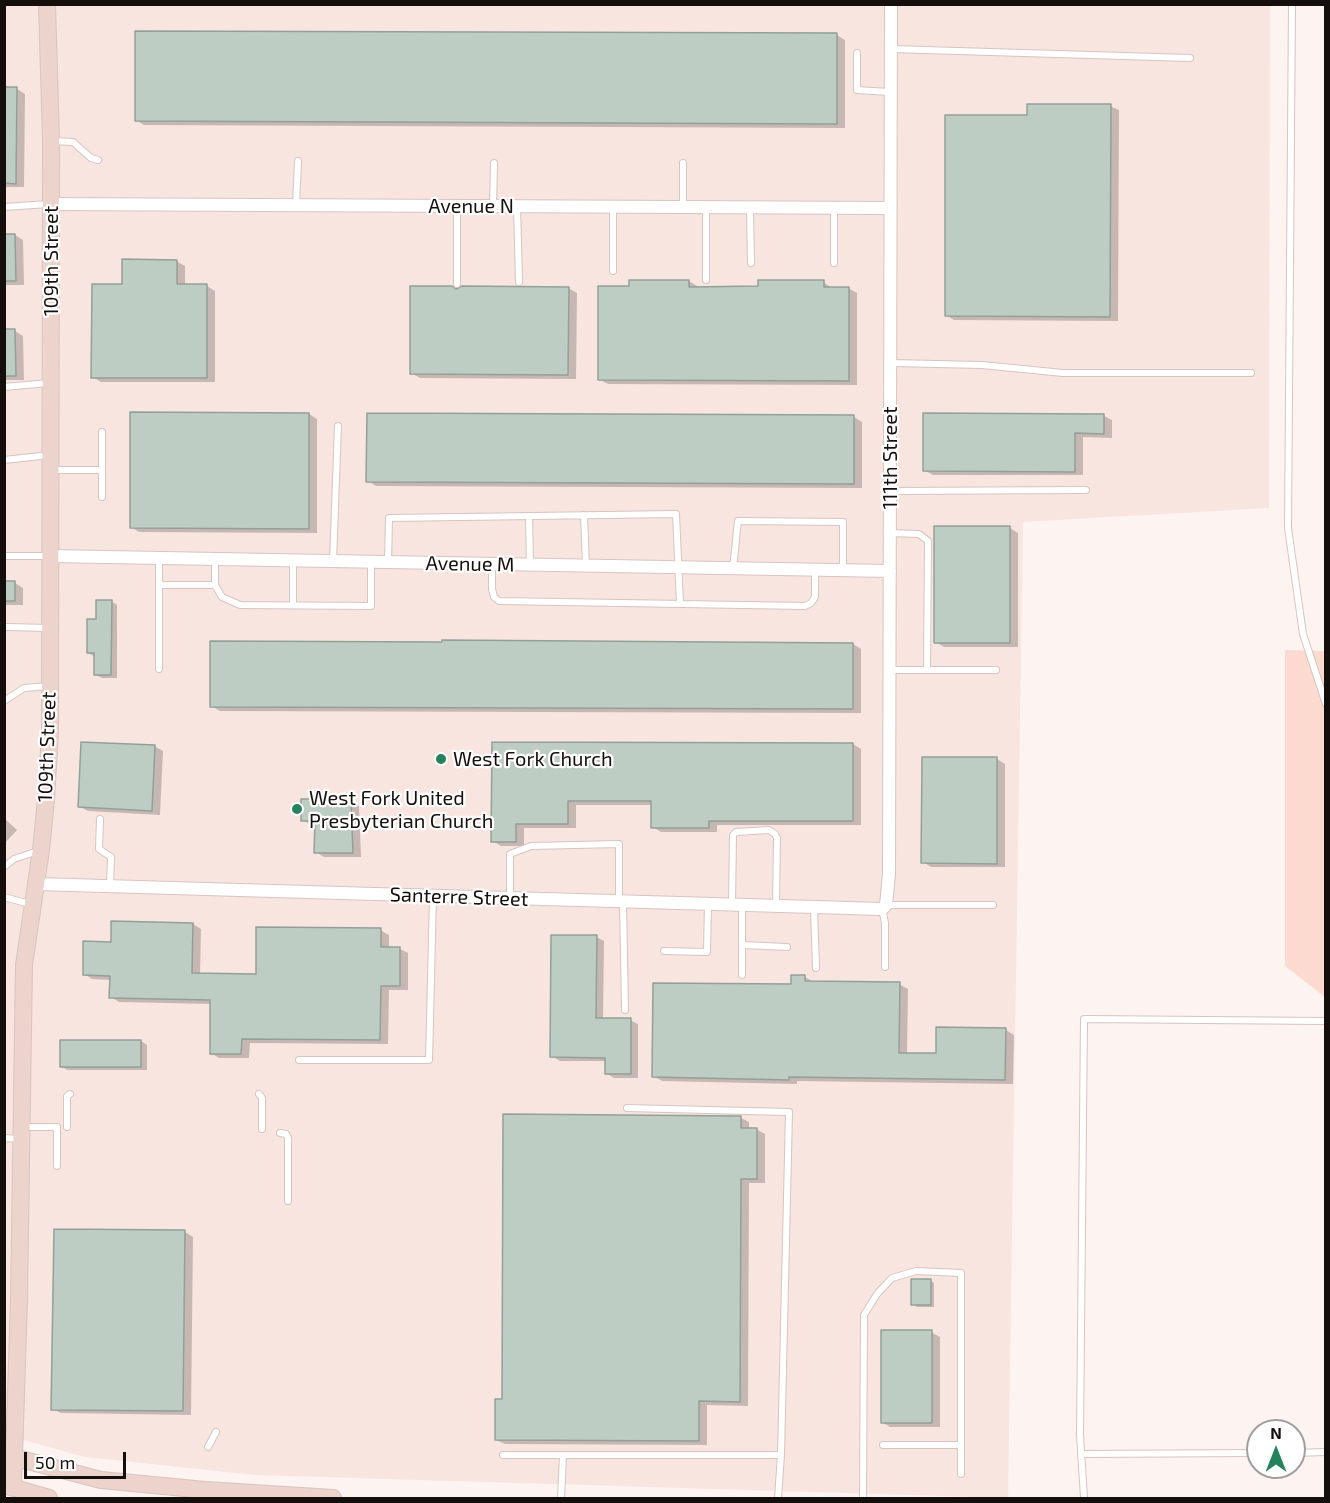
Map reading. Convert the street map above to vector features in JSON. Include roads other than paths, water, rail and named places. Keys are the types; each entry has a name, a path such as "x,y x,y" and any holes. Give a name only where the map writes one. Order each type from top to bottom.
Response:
{"street":[{"name":"109th Street","path":"10,1491 9,1456 19,1299 15,1135 24,965 37,884 48,771 51,141 47,4"},
{"name":"111th Street","path":"884,907 889,873 891,4"},
{"name":"Avenue N","path":"51,204 891,208"},
{"name":"Avenue M","path":"50,556 890,571"},
{"name":"Santerre Street","path":"37,884 776,906 884,907"},
{"path":"9,1456 101,1480 214,1494 333,1498"},
{"path":"10,1491 49,1498"}],"lane":[{"path":"1292,4 1288,528 1303,634 1326,704"},
{"path":"890,49 1190,58"},
{"path":"857,53 857,90 889,92"},
{"path":"51,141 73,142 91,158 98,160"},
{"path":"296,205 298,161"},
{"path":"493,206 494,163"},
{"path":"682,163 682,207"},
{"path":"4,207 51,204"},
{"path":"457,206 457,284"},
{"path":"518,206 519,282"},
{"path":"613,207 613,272"},
{"path":"706,207 706,280"},
{"path":"750,208 751,263"},
{"path":"834,208 834,264"},
{"path":"891,363 982,364 1063,373 1251,373"},
{"path":"4,387 50,383"},
{"path":"333,562 338,426"},
{"path":"102,432 102,497"},
{"path":"4,460 51,462 102,470"},
{"path":"890,491 1086,490"},
{"path":"388,563 389,518 676,514 680,604"},
{"path":"584,515 586,566"},
{"path":"529,516 530,565"},
{"path":"733,568 738,521 843,522 843,571"},
{"path":"890,533 919,534 928,542 927,670"},
{"path":"4,556 50,556"},
{"path":"159,559 159,669"},
{"path":"215,560 215,585 222,597 240,605 370,606 370,562"},
{"path":"293,561 293,605"},
{"path":"492,564 492,589 494,597 500,601 805,606 815,597 815,570"},
{"path":"159,585 215,585"},
{"path":"6,627 50,628"},
{"path":"889,670 996,670"},
{"path":"4,701 24,688 50,686"},
{"path":"100,819 99,849 111,857 110,886"},
{"path":"742,975 742,945 733,835 736,832 769,830 775,834 777,838 776,906"},
{"path":"510,898 510,854 531,846 619,844 625,1010"},
{"path":"4,867 14,859 41,850"},
{"path":"299,1060 429,1060 433,896"},
{"path":"4,897 34,905"},
{"path":"664,951 707,952 708,904"},
{"path":"885,967 884,907 993,905"},
{"path":"814,907 816,968"},
{"path":"742,945 788,947"},
{"path":"1084,1498 1081,1454 1084,1019 1326,1021"},
{"path":"67,1127 67,1096 70,1094"},
{"path":"259,1094 262,1098 262,1130"},
{"path":"627,1108 789,1112 778,1498"},
{"path":"15,1135 57,1127 57,1166"},
{"path":"280,1133 284,1133 288,1138 288,1202"},
{"path":"863,1498 864,1315 877,1294 892,1278 916,1271 962,1273 962,1474"},
{"path":"208,1446 216,1432"},
{"path":"883,1445 962,1445"},
{"path":"1306,1453 1326,1452"},
{"path":"1081,1454 1246,1453"},
{"path":"503,1455 781,1455"},
{"path":"561,1498 563,1456"}],"place":[{"name":"West Fork Church","path":"441,759"},
{"name":"West Fork United Presbyterian Church","path":"297,809"}]}
